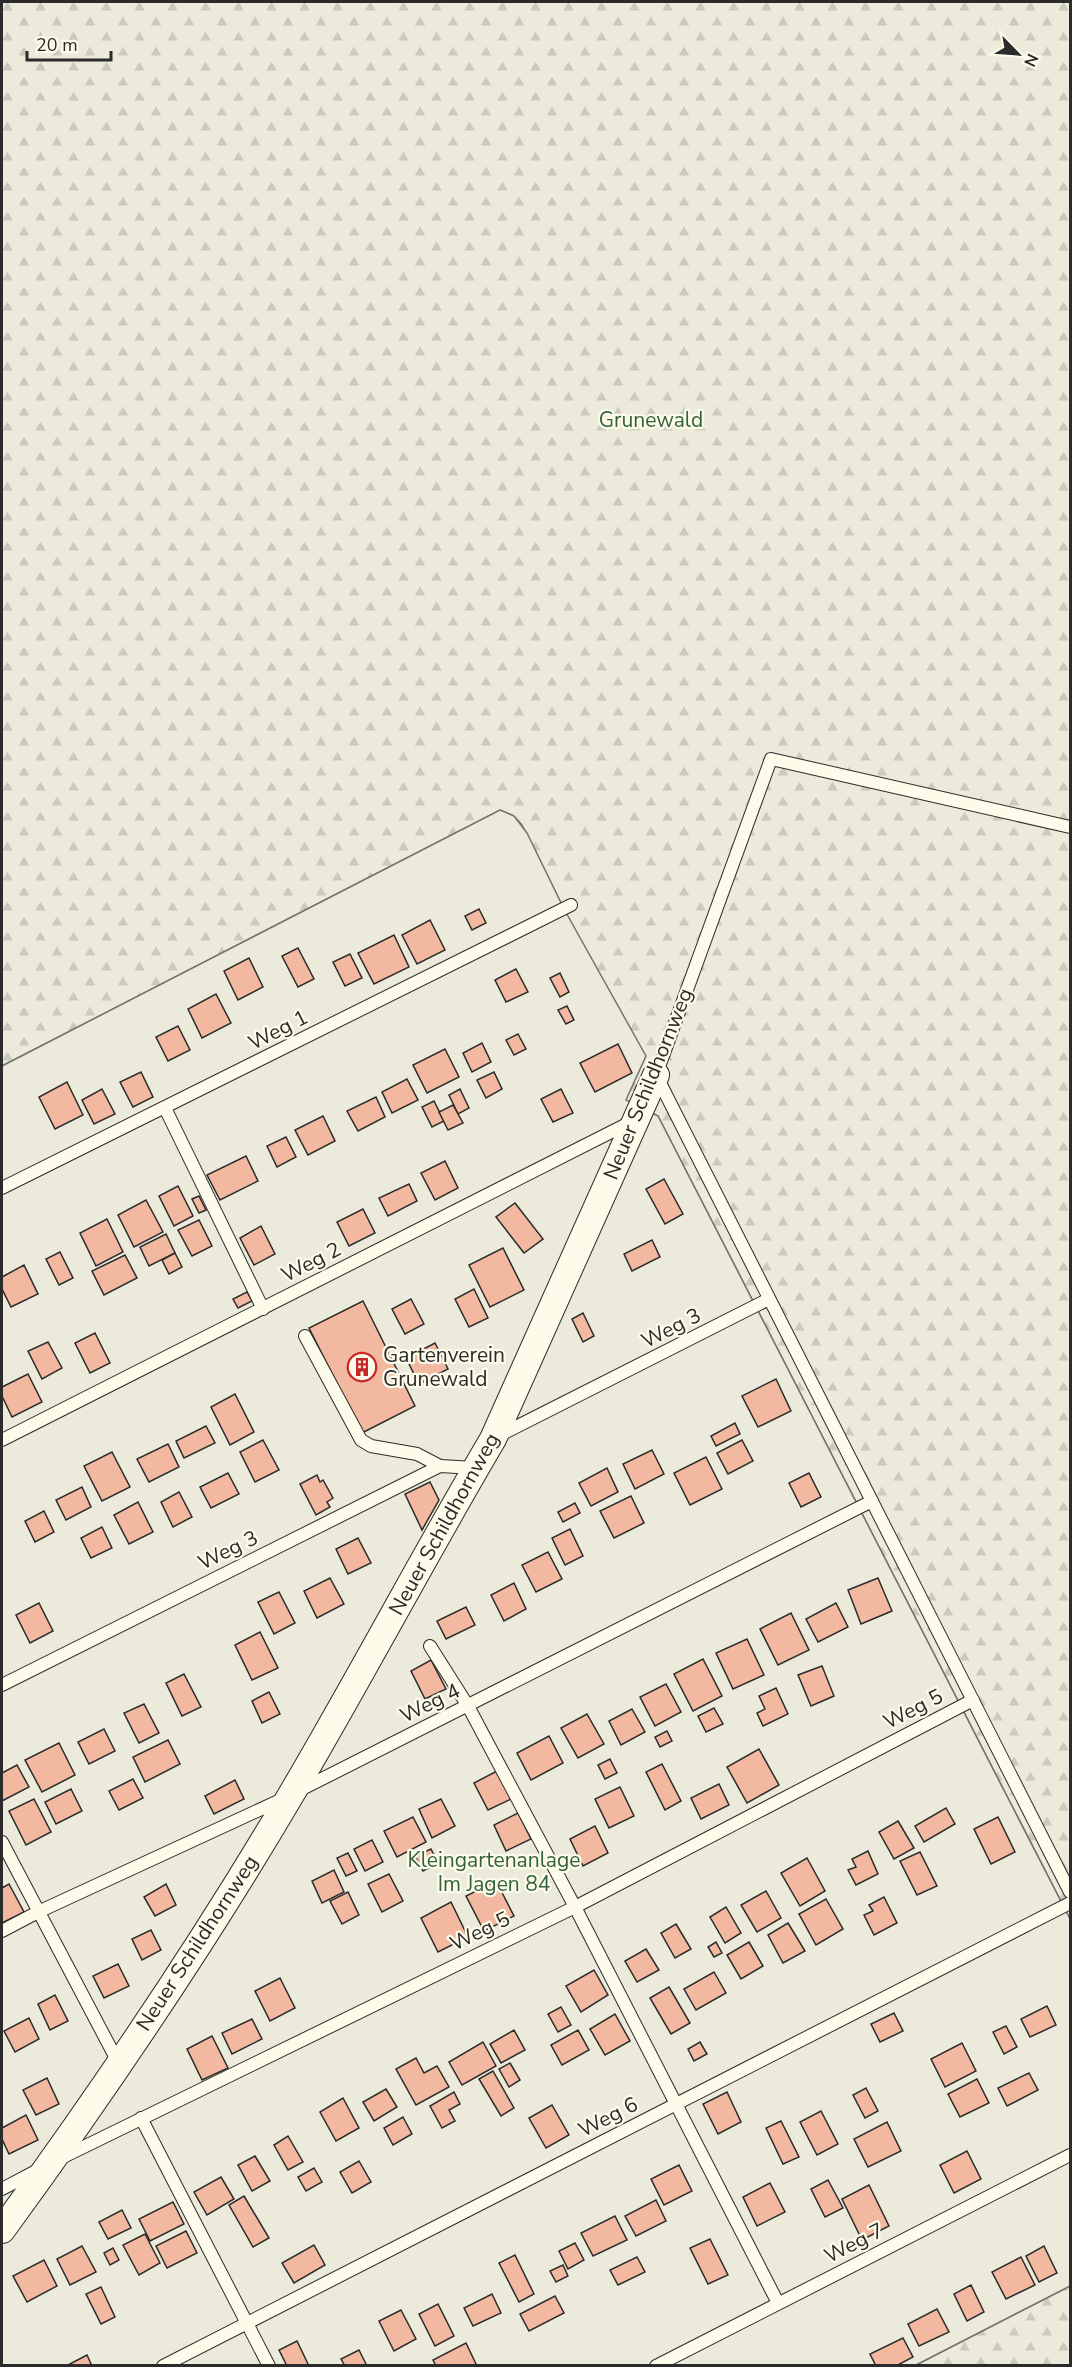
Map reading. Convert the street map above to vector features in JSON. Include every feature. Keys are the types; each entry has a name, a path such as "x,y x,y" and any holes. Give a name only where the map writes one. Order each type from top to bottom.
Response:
{"street":[{"name":"Neuer Schildhornweg","path":"2,2230 119,2064 290,1795 492,1439 656,1075"}],"lane":[{"name":"Neuer Schildhornweg","path":"656,1075 771,759 1071,827"},
{"name":"Weg 1","path":"2,1188 572,905"},
{"path":"656,1075 1071,1892"},
{"path":"165,1108 263,1309"},
{"name":"Weg 2","path":"2,1440 600,1136 638,1119"},
{"name":"Weg 3","path":"492,1439 770,1299"},
{"path":"305,1336 361,1440 371,1446 417,1454 440,1466"},
{"name":"Weg 3","path":"2,1685 440,1466 475,1468"},
{"name":"Weg 4","path":"2,1931 38,1912 290,1795 872,1501"},
{"path":"430,1646 468,1706 778,2303"},
{"name":"Weg 5","path":"2,2189 141,2118 574,1907 973,1700"},
{"path":"2,1842 119,2064"},
{"name":"Weg 6","path":"163,2366 1071,1903"},
{"path":"141,2118 269,2366"},
{"name":"Weg 7","path":"656,2366 1071,2155"}],"green space":[{"name":"Grunewald","path":"2,2 1070,2 1070,1919 658,1116 625,1100 564,909 522,825 514,816 500,810 2,1066"},
{"name":"Kleingartenanlage Im Jagen 84","path":"500,810 514,816 527,833 564,909 646,1056 626,1100 658,1116 1070,1919 1070,2286 916,2365 2,2366 2,1066"},
{"path":"1070,2286 1070,2365 916,2365"}],"building":[{"path":"479,909 486,923 472,930 465,916"},
{"path":"430,920 445,950 417,964 402,935"},
{"path":"394,935 409,967 374,984 358,953"},
{"path":"298,948 314,979 298,987 282,956"},
{"path":"350,954 362,978 345,986 333,962"},
{"path":"249,958 263,987 238,1000 224,971"},
{"path":"516,969 528,992 506,1002 495,980"},
{"path":"560,973 569,992 560,997 550,978"},
{"path":"216,994 231,1023 202,1038 188,1009"},
{"path":"567,1006 574,1020 566,1024 558,1010"},
{"path":"178,1026 190,1050 168,1061 156,1037"},
{"path":"518,1034 526,1049 514,1055 506,1040"},
{"path":"482,1043 491,1062 472,1072 463,1053"},
{"path":"618,1044 632,1073 595,1092 580,1063"},
{"path":"445,1049 459,1077 427,1093 413,1065"},
{"path":"141,1072 153,1097 133,1107 120,1082"},
{"path":"494,1072 502,1089 486,1098 477,1080"},
{"path":"407,1079 418,1100 392,1113 382,1092"},
{"path":"67,1082 83,1115 55,1129 39,1097"},
{"path":"102,1089 115,1114 94,1124 82,1100"},
{"path":"460,1089 469,1108 458,1114 449,1095"},
{"path":"561,1089 573,1113 553,1122 541,1099"},
{"path":"376,1097 385,1117 358,1131 347,1111"},
{"path":"434,1101 444,1121 432,1127 422,1107"},
{"path":"453,1105 463,1123 448,1130 439,1112"},
{"path":"323,1116 335,1141 308,1155 295,1130"},
{"path":"286,1137 296,1157 277,1167 267,1146"},
{"path":"246,1156 258,1181 220,1200 207,1175"},
{"path":"445,1161 458,1188 435,1200 421,1173"},
{"path":"664,1179 683,1214 665,1224 646,1189"},
{"path":"409,1184 417,1201 388,1216 379,1198"},
{"path":"178,1186 193,1216 174,1226 159,1196"},
{"path":"199,1196 206,1210 199,1213 192,1199"},
{"path":"146,1200 163,1232 134,1247 118,1215"},
{"path":"515,1203 543,1239 524,1253 496,1217"},
{"path":"363,1209 375,1233 349,1246 337,1222"},
{"path":"107,1219 123,1252 96,1266 80,1233"},
{"path":"199,1220 212,1246 192,1256 178,1230"},
{"path":"261,1226 275,1254 254,1265 240,1238"},
{"path":"166,1234 175,1253 149,1266 140,1247"},
{"path":"652,1240 660,1257 632,1271 624,1254"},
{"path":"503,1248 524,1290 490,1307 469,1265"},
{"path":"60,1252 73,1278 59,1285 46,1259"},
{"path":"175,1253 182,1267 169,1274 162,1260"},
{"path":"125,1255 137,1278 104,1295 92,1271"},
{"path":"24,1265 38,1294 11,1307 2,1289 2,1277"},
{"path":"474,1289 488,1318 469,1327 455,1299"},
{"path":"247,1292 252,1301 238,1308 233,1299"},
{"path":"411,1299 424,1324 405,1334 392,1309"},
{"name":"Gartenverein Grunewald","path":"363,1301 415,1406 362,1433 309,1328"},
{"path":"583,1313 594,1336 583,1342 572,1319"},
{"path":"95,1333 110,1363 90,1373 75,1343"},
{"path":"48,1342 62,1368 42,1379 28,1351"},
{"path":"435,1343 448,1369 419,1384 406,1358"},
{"path":"28,1374 42,1402 12,1417 2,1396 2,1387"},
{"path":"776,1379 791,1411 758,1427 742,1396"},
{"path":"235,1394 254,1432 230,1445 211,1407"},
{"path":"735,1423 740,1434 716,1446 711,1436"},
{"path":"206,1426 215,1443 184,1458 176,1441"},
{"path":"263,1440 279,1470 255,1482 240,1452"},
{"path":"742,1440 753,1461 728,1474 717,1453"},
{"path":"168,1444 179,1467 149,1482 137,1459"},
{"path":"652,1450 664,1474 635,1489 623,1464"},
{"path":"112,1452 130,1487 102,1501 84,1466"},
{"path":"706,1457 722,1489 690,1505 674,1473"},
{"path":"607,1468 618,1492 591,1506 579,1483"},
{"path":"228,1473 239,1494 211,1508 200,1487"},
{"path":"809,1473 821,1497 801,1507 789,1483"},
{"path":"317,1475 320,1482 323,1480 333,1498 327,1502 330,1507 316,1515 300,1484"},
{"path":"430,1482 439,1500 422,1530 405,1494"},
{"path":"82,1487 91,1507 66,1520 56,1500"},
{"path":"179,1492 192,1517 173,1527 161,1502"},
{"path":"631,1496 644,1523 614,1538 600,1511"},
{"path":"138,1502 153,1532 129,1544 114,1515"},
{"path":"575,1503 580,1513 563,1522 558,1512"},
{"path":"44,1511 54,1532 35,1542 25,1521"},
{"path":"102,1527 112,1548 91,1558 81,1538"},
{"path":"570,1529 583,1556 565,1565 552,1538"},
{"path":"358,1538 371,1563 348,1574 336,1549"},
{"path":"548,1552 562,1579 536,1592 522,1565"},
{"path":"330,1578 344,1604 317,1618 304,1591"},
{"path":"878,1578 892,1611 861,1624 848,1590"},
{"path":"514,1583 526,1609 504,1621 491,1595"},
{"path":"279,1592 295,1623 274,1634 258,1602"},
{"path":"39,1603 53,1631 30,1643 16,1615"},
{"path":"836,1603 848,1627 818,1642 806,1619"},
{"path":"466,1607 475,1625 446,1639 437,1621"},
{"path":"791,1613 809,1650 778,1665 760,1629"},
{"path":"260,1632 278,1668 252,1680 235,1645"},
{"path":"747,1639 764,1675 733,1689 716,1653"},
{"path":"703,1659 722,1696 693,1711 674,1674"},
{"path":"431,1660 446,1689 425,1699 411,1671"},
{"path":"822,1666 834,1696 811,1706 798,1675"},
{"path":"184,1674 201,1707 182,1716 166,1683"},
{"path":"666,1684 681,1712 655,1726 640,1697"},
{"path":"776,1688 788,1714 763,1726 757,1713 765,1709 759,1696"},
{"path":"269,1692 280,1714 262,1723 252,1701"},
{"path":"144,1704 159,1733 139,1743 124,1713"},
{"path":"714,1708 723,1724 706,1732 698,1716"},
{"path":"632,1709 645,1732 621,1745 609,1721"},
{"path":"587,1714 604,1744 578,1758 561,1728"},
{"path":"104,1729 115,1751 89,1764 78,1742"},
{"path":"667,1731 672,1741 660,1747 655,1737"},
{"path":"549,1736 563,1763 531,1780 517,1753"},
{"path":"168,1740 180,1764 145,1782 133,1757"},
{"path":"59,1743 75,1775 42,1792 25,1760"},
{"path":"759,1749 779,1785 747,1803 727,1767"},
{"path":"610,1759 617,1773 605,1779 598,1765"},
{"path":"662,1764 681,1801 665,1810 646,1772"},
{"path":"17,1765 29,1787 2,1801 2,1773"},
{"path":"497,1771 511,1799 488,1810 474,1783"},
{"path":"133,1779 143,1798 119,1810 109,1791"},
{"path":"235,1780 244,1799 214,1814 205,1796"},
{"path":"719,1784 729,1805 701,1819 691,1798"},
{"path":"620,1787 634,1816 609,1828 595,1799"},
{"path":"71,1789 82,1811 56,1824 45,1802"},
{"path":"34,1799 51,1832 26,1845 9,1811"},
{"path":"441,1799 455,1826 432,1838 419,1809"},
{"path":"946,1808 955,1824 924,1842 915,1826"},
{"path":"518,1813 531,1839 506,1851 494,1825"},
{"path":"413,1817 426,1842 397,1857 384,1831"},
{"path":"998,1817 1015,1852 991,1864 974,1829"},
{"path":"898,1821 914,1848 894,1859 879,1832"},
{"path":"595,1826 608,1853 583,1866 570,1839"},
{"path":"372,1840 383,1862 365,1871 354,1849"},
{"path":"431,1849 438,1863 423,1871 415,1856"},
{"path":"868,1851 878,1874 856,1885 848,1870 856,1867 852,1859"},
{"path":"920,1852 937,1886 917,1895 900,1861"},
{"path":"348,1853 357,1871 346,1876 337,1858"},
{"path":"807,1858 825,1891 800,1906 781,1873"},
{"path":"334,1870 344,1892 322,1903 312,1881"},
{"path":"389,1874 403,1901 382,1912 368,1884"},
{"path":"496,1881 514,1916 484,1931 466,1896"},
{"path":"9,1884 24,1912 2,1923 2,1888"},
{"path":"166,1884 176,1905 155,1916 144,1897"},
{"path":"766,1891 781,1918 757,1932 741,1905"},
{"path":"348,1892 359,1915 342,1924 330,1901"},
{"path":"884,1897 897,1923 874,1935 864,1915 873,1911 869,1905"},
{"path":"826,1899 843,1929 816,1945 799,1914"},
{"path":"451,1902 468,1937 438,1952 421,1918"},
{"path":"726,1907 741,1933 725,1943 710,1917"},
{"path":"788,1923 805,1951 783,1963 768,1935"},
{"path":"676,1924 691,1949 675,1958 661,1933"},
{"path":"151,1930 161,1950 142,1960 132,1939"},
{"path":"716,1942 722,1953 714,1957 708,1947"},
{"path":"749,1942 763,1966 741,1979 727,1955"},
{"path":"646,1949 659,1970 637,1982 625,1961"},
{"path":"118,1964 129,1986 104,1998 93,1976"},
{"path":"594,1970 608,1995 581,2012 566,1986"},
{"path":"714,1972 726,1993 696,2010 684,1989"},
{"path":"280,1978 295,2008 270,2021 255,1991"},
{"path":"669,1987 690,2023 671,2034 650,1998"},
{"path":"55,1995 68,2021 50,2030 38,2004"},
{"path":"1047,2006 1056,2025 1030,2037 1021,2019"},
{"path":"561,2007 571,2025 558,2032 548,2014"},
{"path":"894,2013 903,2031 880,2042 871,2024"},
{"path":"615,2014 630,2041 605,2055 590,2029"},
{"path":"29,2018 39,2039 15,2052 4,2031"},
{"path":"252,2019 262,2039 232,2054 222,2033"},
{"path":"1006,2026 1017,2047 1004,2054 993,2032"},
{"path":"514,2030 525,2050 501,2063 490,2044"},
{"path":"578,2030 589,2050 562,2065 551,2045"},
{"path":"212,2036 228,2068 202,2080 187,2049"},
{"path":"483,2042 496,2066 462,2085 449,2062"},
{"path":"700,2042 707,2054 694,2061 688,2049"},
{"path":"962,2043 976,2071 945,2087 931,2059"},
{"path":"416,2058 424,2073 437,2066 449,2087 416,2105 396,2069"},
{"path":"510,2063 520,2080 509,2087 499,2069"},
{"path":"493,2071 514,2108 501,2116 479,2079"},
{"path":"1029,2073 1038,2090 1007,2106 998,2088"},
{"path":"47,2078 59,2104 36,2115 23,2090"},
{"path":"977,2079 989,2103 960,2117 948,2094"},
{"path":"866,2088 878,2111 865,2118 853,2095"},
{"path":"386,2089 397,2107 374,2121 363,2102"},
{"path":"454,2092 460,2104 449,2110 455,2121 442,2128 430,2106"},
{"path":"727,2092 741,2122 718,2134 703,2104"},
{"path":"343,2098 359,2128 336,2141 320,2112"},
{"path":"552,2105 569,2135 546,2148 529,2118"},
{"path":"821,2111 838,2144 817,2155 800,2122"},
{"path":"26,2115 38,2140 9,2154 2,2139 2,2128"},
{"path":"403,2117 412,2134 393,2145 384,2128"},
{"path":"781,2121 799,2157 783,2164 766,2128"},
{"path":"887,2122 901,2151 868,2167 854,2139"},
{"path":"288,2136 303,2162 288,2170 274,2145"},
{"path":"967,2151 981,2179 954,2193 940,2165"},
{"path":"255,2156 270,2181 252,2191 238,2165"},
{"path":"359,2161 371,2182 352,2193 340,2172"},
{"path":"679,2165 692,2191 664,2205 651,2179"},
{"path":"314,2168 322,2182 306,2191 298,2177"},
{"path":"221,2177 234,2199 207,2215 194,2192"},
{"path":"828,2180 843,2208 825,2217 811,2189"},
{"path":"770,2183 785,2212 757,2226 743,2197"},
{"path":"869,2185 889,2226 862,2240 842,2199"},
{"path":"244,2196 269,2238 253,2247 229,2205"},
{"path":"656,2200 666,2221 636,2236 625,2216"},
{"path":"173,2202 184,2224 150,2241 139,2219"},
{"path":"122,2210 131,2228 108,2239 99,2222"},
{"path":"615,2216 627,2240 593,2256 581,2233"},
{"path":"186,2231 197,2253 167,2268 156,2246"},
{"path":"145,2234 160,2263 139,2275 123,2245"},
{"path":"710,2239 728,2275 708,2284 690,2248"},
{"path":"575,2243 584,2260 568,2269 559,2251"},
{"path":"314,2245 325,2265 294,2283 282,2263"},
{"path":"82,2246 96,2272 70,2285 57,2259"},
{"path":"1044,2246 1057,2273 1039,2282 1026,2256"},
{"path":"113,2248 119,2260 110,2265 104,2253"},
{"path":"515,2255 534,2294 519,2302 499,2263"},
{"path":"637,2257 645,2272 618,2285 610,2270"},
{"path":"1021,2257 1035,2285 1006,2299 992,2272"},
{"path":"44,2260 57,2286 27,2302 13,2276"},
{"path":"563,2265 568,2276 556,2282 550,2271"},
{"path":"971,2285 984,2312 967,2321 954,2294"},
{"path":"101,2287 115,2317 101,2324 86,2294"},
{"path":"492,2294 501,2313 473,2326 464,2308"},
{"path":"555,2296 564,2313 529,2331 520,2314"},
{"path":"438,2304 454,2336 435,2346 419,2314"},
{"path":"937,2309 949,2332 919,2346 908,2324"},
{"path":"401,2310 416,2339 394,2351 379,2321"},
{"path":"903,2338 913,2357 896,2366 876,2366 870,2354"},
{"path":"297,2341 309,2366 287,2366 279,2350"},
{"path":"466,2343 477,2366 436,2366 433,2360"},
{"path":"359,2350 367,2366 345,2366 341,2359"},
{"path":"87,2355 92,2366 66,2366"}],"place":[{"name":"Gartenverein Grunewald","path":"362,1367"}]}
